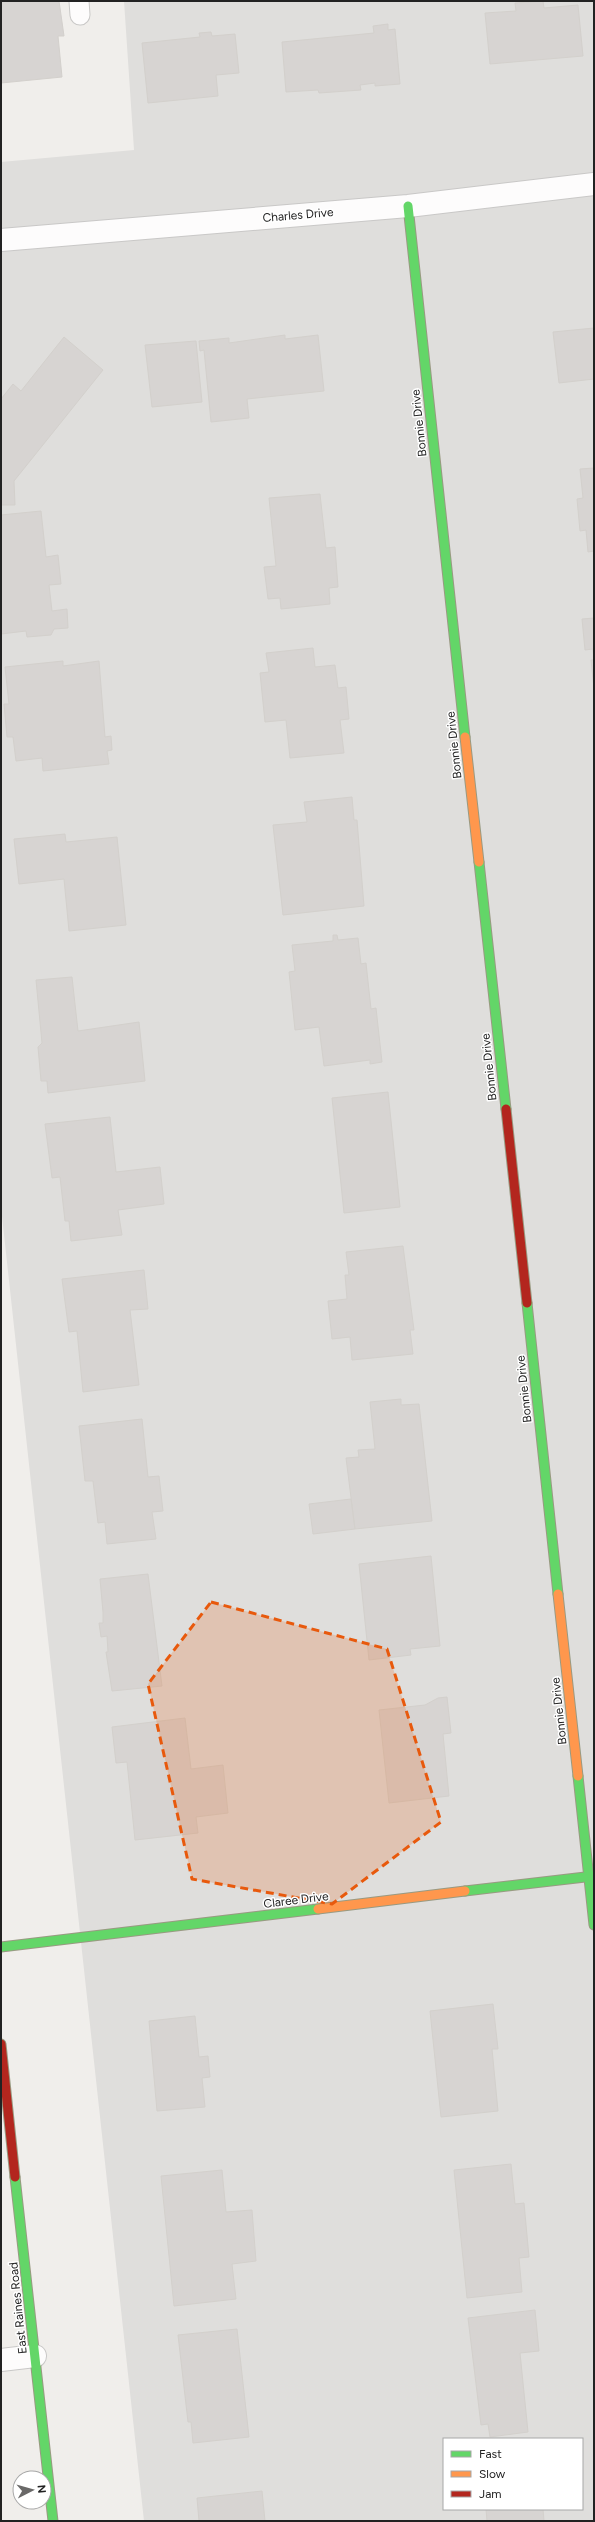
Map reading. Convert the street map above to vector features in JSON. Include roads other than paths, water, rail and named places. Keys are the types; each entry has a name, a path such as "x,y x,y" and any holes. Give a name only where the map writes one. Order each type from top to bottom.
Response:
{"street":[{"name":"Charles Drive","path":"1,240 408,206 594,184"},
{"name":"Bonnie Drive","path":"408,206 592,1876 594,1925"},
{"name":"Claree Drive","path":"1,1947 592,1876"},
{"name":"East Raines Road","path":"1,2044 53,2521"},
{"path":"1,2360 35,2356"}]}
